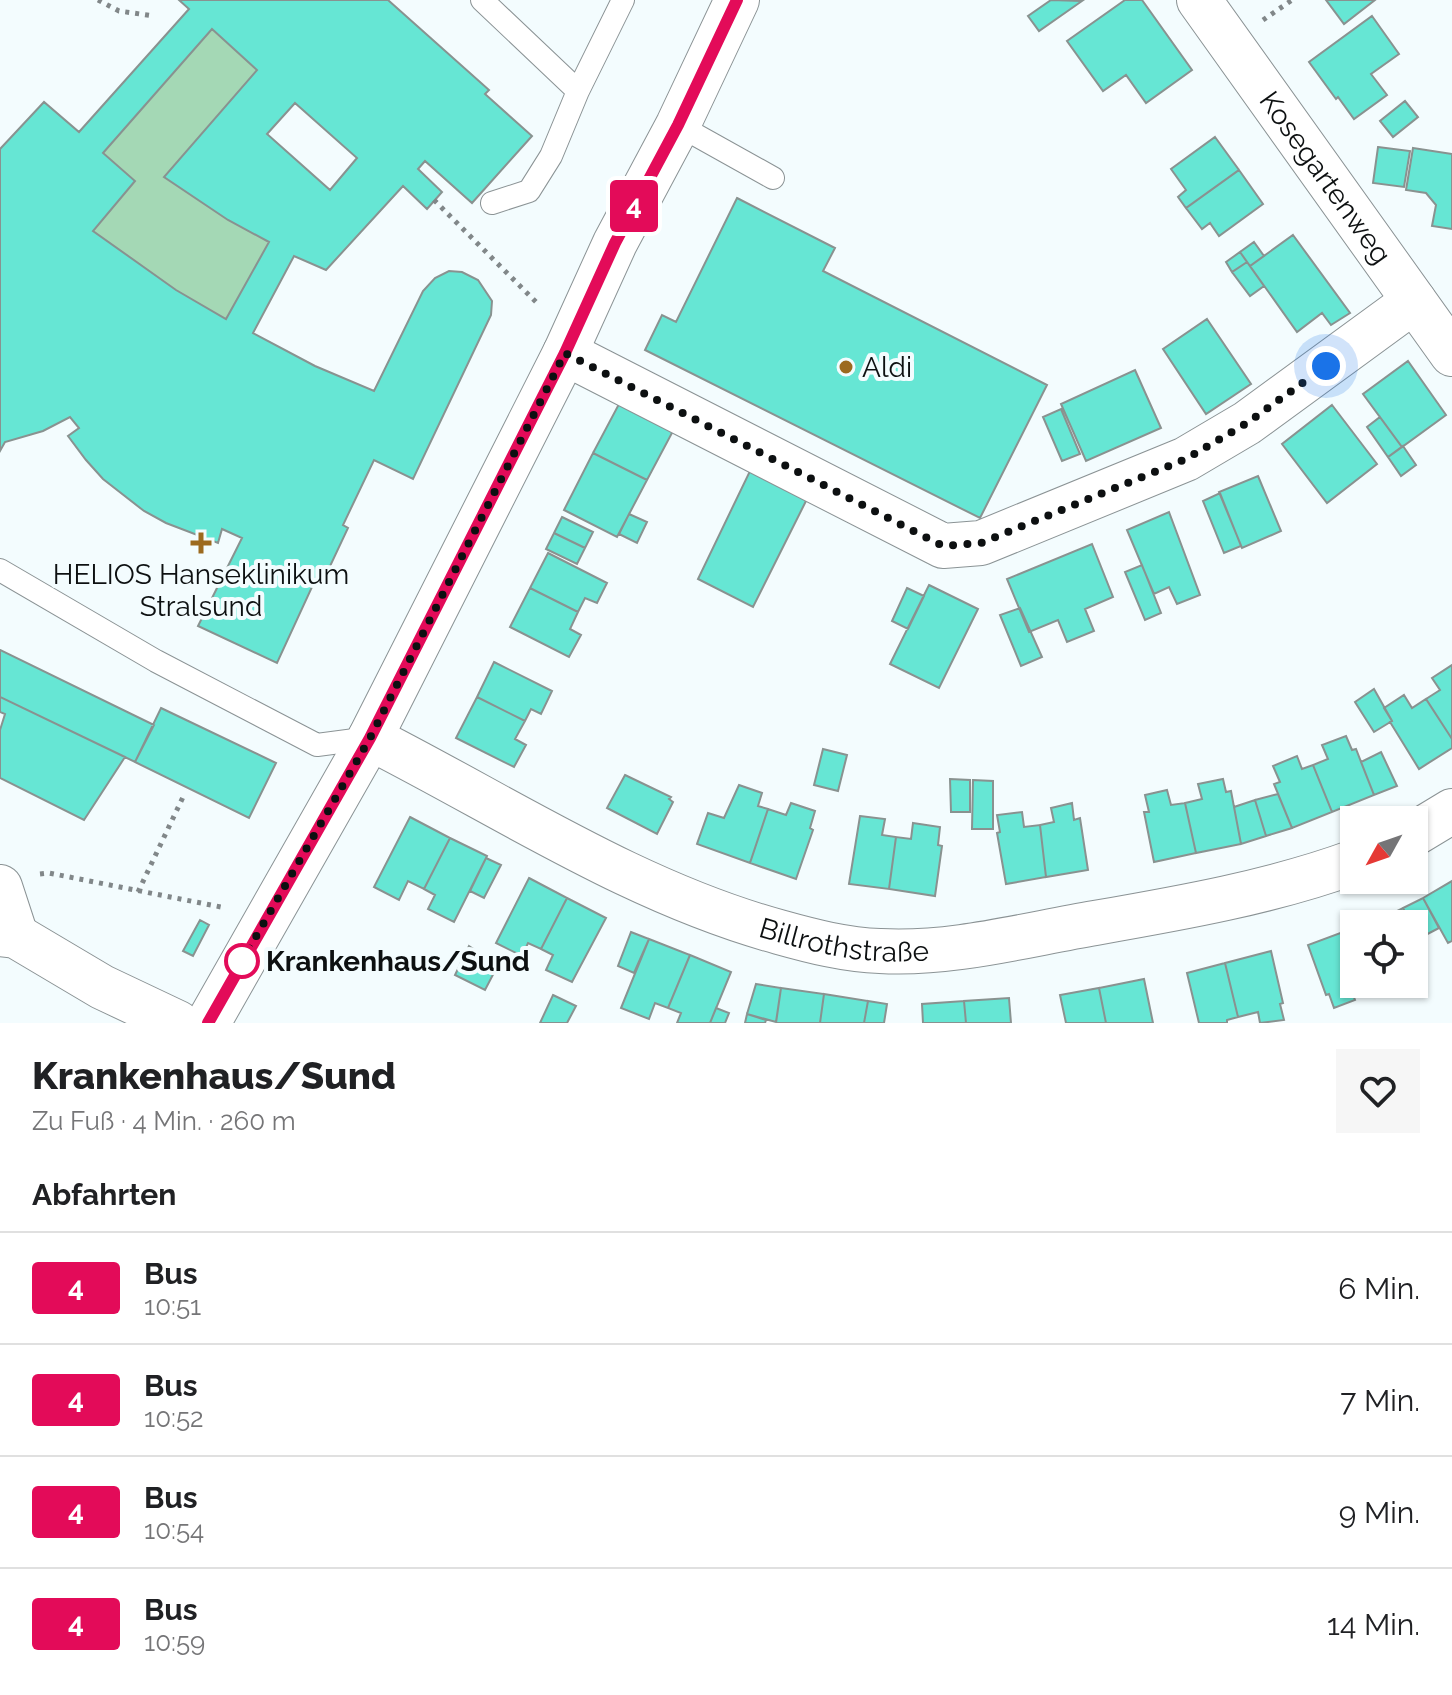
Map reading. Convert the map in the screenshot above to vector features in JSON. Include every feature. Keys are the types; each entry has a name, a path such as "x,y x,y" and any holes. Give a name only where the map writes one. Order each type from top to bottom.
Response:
{"street":[{"path":"208,1023 370,738 565,353 615,243 678,125 737,0"},
{"name":"Kosegartenweg","path":"1199,0 1452,354"},
{"path":"565,353 943,546 981,543 1186,459 1247,423 1414,301"},
{"name":"Billrothstraße","path":"370,738 506,812 682,899 745,923 810,940 879,951 950,949 1151,913 1340,867"},
{"path":"1428,826 1452,811"},
{"path":"0,888 8,935 102,987 178,1023"}],"lane":[{"path":"482,0 578,91"},
{"path":"492,203 529,191 551,156 578,91 623,0"},
{"path":"678,125 773,178"},
{"path":"0,570 156,661 317,745 370,738"}],"path":[{"path":"98,0 119,11 154,16"},
{"path":"434,200 543,308 565,353"},
{"path":"138,892 184,795"},
{"path":"0,888 22,876 49,873 231,909"}],"green space":[{"path":"212,29 257,70 164,177 228,220 269,242 226,319 176,290 93,231 135,181 103,153"}],"building":[{"path":"179,0 388,0 489,90 485,94 532,136 472,203 425,161 418,169 442,192 427,209 403,186 326,270 294,256 253,333 315,366 374,391 423,291 435,278 449,271 462,272 478,280 492,301 491,315 413,479 374,460 343,525 348,528 324,579 317,576 277,663 198,626 242,538 222,529 218,543 144,511 103,479 86,460 68,436 79,428 70,417 43,431 5,442 0,451 0,149 44,102 79,132 189,9","holes":["212,29 257,70 164,177 228,220 269,242 226,319 176,290 93,231 135,181 103,153","295,103 357,158 330,190 267,134"]},
{"path":"1051,0 1082,1 1039,31 1028,16"},
{"path":"1125,0 1142,0 1192,70 1146,103 1126,75 1103,91 1067,41"},
{"path":"1326,0 1375,0 1344,24"},
{"path":"1372,16 1399,54 1371,74 1387,95 1354,119 1309,62"},
{"path":"1405,101 1418,117 1393,137 1380,121"},
{"path":"1215,137 1239,170 1186,208 1178,197 1186,190 1171,169"},
{"path":"1378,147 1410,151 1404,187 1373,183"},
{"path":"1413,148 1452,154 1452,229 1432,226 1436,205 1426,193 1406,190"},
{"path":"1239,170 1263,204 1219,236 1210,223 1202,229 1186,208"},
{"name":"Aldi","path":"737,198 835,248 823,271 1047,385 980,518 645,350 662,315 676,322"},
{"path":"1293,235 1350,313 1331,325 1322,313 1297,332 1250,266"},
{"path":"1254,242 1264,256 1250,266 1240,252"},
{"path":"1240,252 1247,262 1232,272 1226,262"},
{"path":"1247,262 1264,286 1250,296 1232,272"},
{"path":"1207,319 1251,384 1206,414 1163,349"},
{"path":"1408,361 1446,415 1402,447 1363,394"},
{"path":"1135,370 1161,428 1086,461 1061,404"},
{"path":"619,404 673,431 647,480 593,453"},
{"path":"1332,405 1377,464 1327,503 1282,444"},
{"path":"1061,409 1080,454 1062,461 1043,417"},
{"path":"1380,417 1402,447 1388,457 1367,427"},
{"path":"1403,446 1416,465 1401,476 1388,457"},
{"path":"593,453 647,480 617,537 564,510"},
{"path":"750,471 807,499 753,607 698,579"},
{"path":"1258,476 1281,531 1242,548 1219,492"},
{"path":"1220,493 1241,546 1224,553 1203,501"},
{"path":"1169,512 1200,595 1177,604 1169,587 1154,594 1127,530"},
{"path":"629,514 647,522 637,543 619,534"},
{"path":"562,517 593,532 585,548 554,533"},
{"path":"554,533 585,548 577,564 546,549"},
{"path":"1092,544 1113,597 1085,609 1094,631 1067,642 1058,620 1029,632 1007,579"},
{"path":"548,553 607,583 597,603 585,598 578,612 530,588"},
{"path":"1142,565 1161,613 1145,620 1125,572"},
{"path":"929,585 978,609 939,688 890,664"},
{"path":"530,588 578,612 570,629 581,635 569,657 510,627"},
{"path":"907,588 924,596 908,629 892,621"},
{"path":"1020,608 1042,657 1021,666 1000,615"},
{"path":"0,650 154,725 135,762 0,697"},
{"path":"494,662 552,691 541,714 531,709 525,721 477,697"},
{"path":"1452,665 1452,739 1426,699 1440,690 1432,678"},
{"path":"1374,689 1392,721 1374,732 1355,702"},
{"path":"1404,695 1412,708 1426,699 1452,739 1452,748 1419,769 1384,708"},
{"path":"0,697 125,757 84,820 0,778 0,730 5,714 0,712"},
{"path":"477,697 525,721 515,739 526,745 514,767 456,738"},
{"path":"161,708 276,763 249,818 135,762"},
{"path":"1346,736 1352,750 1356,749 1374,795 1340,806 1332,812 1313,765 1328,759 1322,745"},
{"path":"823,749 847,755 838,791 814,785"},
{"path":"1381,752 1397,786 1374,795 1361,762"},
{"path":"1297,756 1302,769 1313,765 1332,812 1292,828 1274,784 1280,782 1273,766"},
{"path":"625,775 671,797 669,799 673,802 657,834 607,808"},
{"path":"950,779 970,780 970,812 951,812"},
{"path":"1223,779 1226,792 1231,791 1241,844 1196,853 1185,803 1202,799 1198,784"},
{"path":"973,780 993,781 993,829 972,829"},
{"path":"739,785 762,793 758,806 768,809 750,863 697,844 708,813 724,818"},
{"path":"1167,790 1171,805 1185,803 1196,853 1154,862 1144,812 1149,812 1145,795"},
{"path":"1278,794 1292,828 1266,836 1255,800"},
{"path":"1255,800 1266,836 1241,844 1234,807"},
{"path":"791,803 815,811 810,828 813,830 796,879 750,863 768,809 786,815"},
{"path":"1072,803 1074,820 1080,818 1088,870 1046,877 1040,825 1054,822 1051,808"},
{"path":"1022,812 1024,827 1040,825 1046,877 1006,884 997,815"},
{"path":"860,816 885,819 882,835 896,837 889,889 849,884"},
{"path":"410,817 450,838 424,889 408,881 399,900 374,887"},
{"path":"913,823 940,827 938,845 942,846 935,896 889,889 896,837 911,839"},
{"path":"450,838 487,856 454,922 428,909 435,895 424,889"},
{"path":"486,858 501,865 484,898 470,891"},
{"path":"529,878 567,898 541,949 528,943 522,956 496,943"},
{"path":"1452,881 1452,941 1448,943 1423,898"},
{"path":"567,898 606,918 572,982 546,970 553,955 541,949"},
{"path":"1423,898 1439,928 1428,934 1428,910 1403,908"},
{"path":"200,920 209,925 193,956 183,951"},
{"path":"631,932 649,939 634,973 618,966"},
{"path":"1340,933 1340,998 1355,1000 1334,1008 1329,994 1326,995 1308,945"},
{"path":"649,939 690,955 668,1008 655,1003 649,1019 621,1008"},
{"path":"469,946 498,965 485,990 455,975"},
{"path":"1271,951 1284,1020 1260,1023 1258,1012 1238,1017 1225,963"},
{"path":"690,955 731,972 710,1023 677,1023 681,1013 668,1008"},
{"path":"1225,963 1238,1017 1227,1020 1227,1023 1199,1023 1187,973"},
{"path":"1144,979 1153,1023 1106,1023 1099,988"},
{"path":"756,984 781,988 776,1022 747,1014"},
{"path":"781,988 824,994 820,1023 776,1023"},
{"path":"1099,988 1106,1023 1066,1023 1060,995"},
{"path":"824,994 868,1001 864,1023 820,1023"},
{"path":"553,995 576,1006 567,1023 540,1023"},
{"path":"1009,998 1011,1023 966,1023 964,1001"},
{"path":"868,1001 887,1004 884,1023 864,1023"},
{"path":"964,1001 966,1023 923,1023 922,1004"},
{"path":"716,1008 729,1013 725,1023 710,1023"},
{"path":"747,1014 766,1020 765,1023 745,1023"}],"bus line":[{"name":"4","path":"208,1023 370,738 565,353 615,243 678,125 737,0"}],"place":[{"name":"Aldi","path":"846,367"},
{"name":"HELIOS Hanseklinikum Stralsund","path":"201,543"},
{"name":"Krankenhaus/Sund","path":"242,961"}],"route":[{"path":"242,961 370,738 565,353 943,546 981,543 1186,459 1247,423 1326,366"}]}
